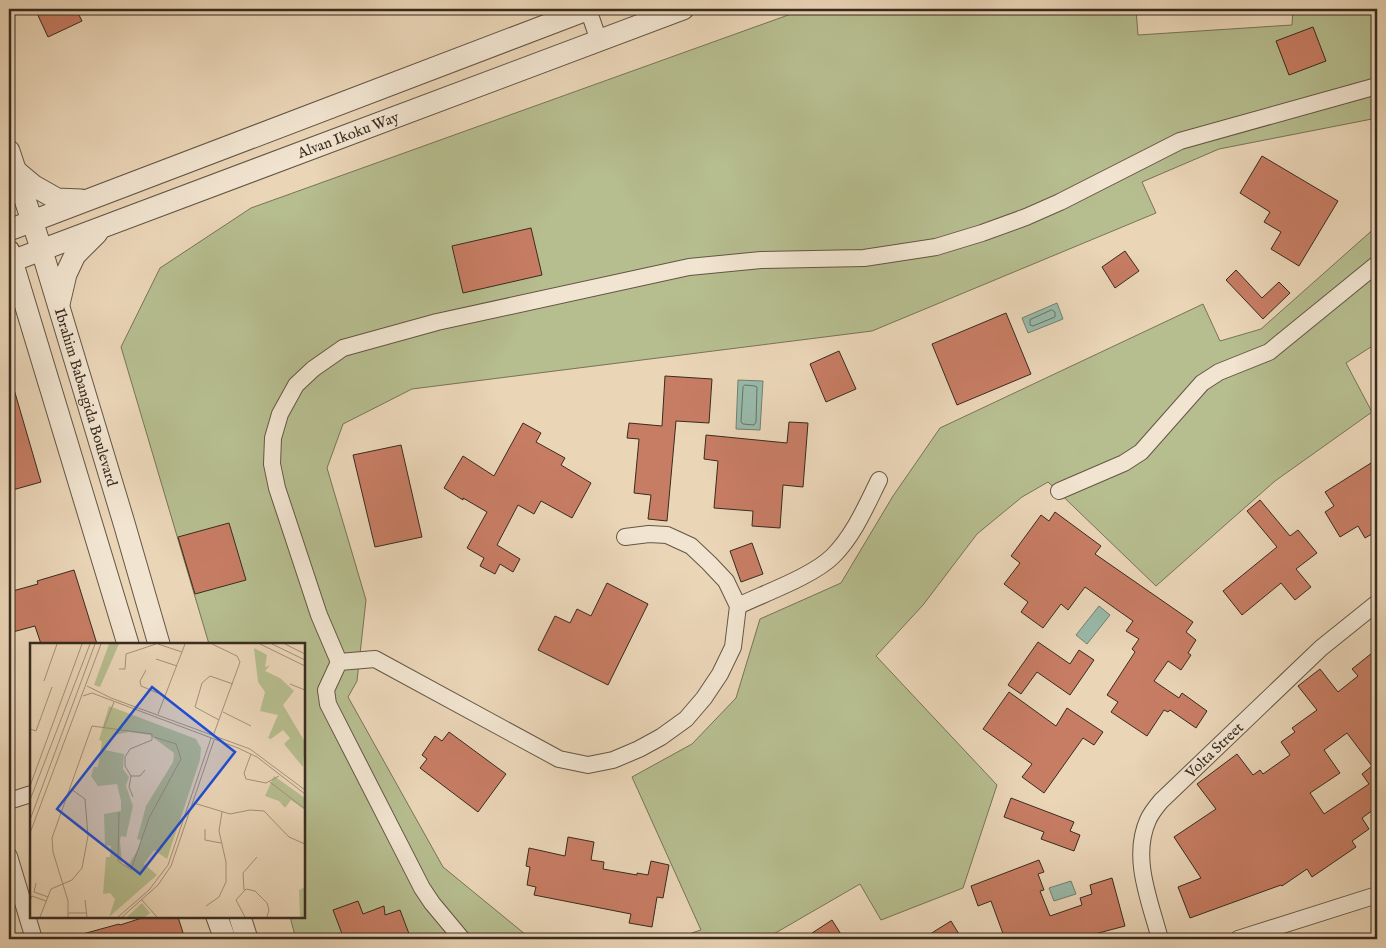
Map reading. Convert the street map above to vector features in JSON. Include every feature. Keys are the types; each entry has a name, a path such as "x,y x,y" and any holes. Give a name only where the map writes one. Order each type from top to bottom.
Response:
{"street":[{"path":"9,230 588,9 599,41"},
{"name":"Alvan Ikoku Way","path":"11,256 42,250 102,228 683,9"},
{"path":"462,939 422,888 328,704 326,690 339,662 316,606 277,488 272,464 273,438 280,414 296,385 313,369 343,348 437,322 689,267 761,260 864,258 936,247 1026,217 1180,141 1377,86"},
{"name":"Ibrahim Babangida Boulevard","path":"9,151 42,250 159,643"},
{"path":"16,171 34,186 57,199 89,200"},
{"path":"59,306 66,274 76,255 102,228"},
{"name":"Ibrahim Babangida Boulevard","path":"11,256 128,643"},
{"path":"1059,491 1124,463 1141,452 1202,383 1219,372 1269,352 1377,264"},
{"path":"738,606 805,575 833,556 852,532 879,480"},
{"path":"339,662 375,659 559,759 588,765 613,760 639,749 661,737 686,719 704,698 720,674 733,647 738,606 726,581 691,546 666,535 649,534 625,537"},
{"name":"Volta Street","path":"1160,939 1140,862 1142,840 1148,819 1160,800 1321,648 1377,603"},
{"path":"9,801 30,794"},
{"path":"9,856 34,939"},
{"path":"1238,939 1377,895"},
{"path":"217,918 224,939"},
{"path":"240,918 247,939"}],"green space":[{"path":"805,9 1136,9 1138,35 1292,25 1293,9 1377,9 1377,122 1372,119 1219,149 1142,182 1156,213 872,331 412,389 343,424 327,468 366,600 357,681 348,697 443,867 531,939 296,939 290,918 305,918 305,643 209,643 121,347 160,268 251,208"},
{"path":"1377,226 1377,343 1346,363 1372,412 1275,481 1156,586 1048,482 1022,497 977,534 923,605 876,656 997,785 963,888 881,920 860,884 765,939 673,939 701,930 632,777 692,744 736,698 760,619 841,583 893,496 940,428 1203,304 1220,341 1261,329"}],"water":[{"path":"1057,303 1063,319 1028,333 1022,318"},
{"path":"738,380 763,381 760,430 736,429"},
{"path":"1099,606 1110,615 1087,644 1076,635"},
{"path":"1071,881 1076,894 1054,901 1049,888"}],"building":[{"path":"35,9 76,9 82,21 48,37"},
{"path":"1313,27 1326,61 1289,75 1276,41"},
{"path":"1262,156 1338,201 1299,266 1271,249 1281,232 1264,222 1270,212 1240,193"},
{"path":"531,228 542,275 463,293 452,246"},
{"path":"1125,251 1139,271 1115,288 1102,267"},
{"path":"1236,270 1262,298 1279,282 1290,293 1263,319 1226,280"},
{"path":"1006,313 1031,374 957,405 932,344"},
{"path":"839,351 856,389 826,402 810,364"},
{"path":"665,376 712,379 709,423 676,421 667,521 648,519 651,495 634,493 639,439 627,438 629,423 662,426"},
{"path":"9,386 13,386 41,482 9,491"},
{"path":"789,422 808,423 803,487 783,485 780,528 752,526 753,511 714,508 718,461 704,459 706,435 787,443"},
{"path":"523,423 541,433 536,442 565,458 561,465 591,483 572,518 541,501 534,514 518,505 497,545 520,559 513,572 500,564 495,574 480,566 484,558 467,548 487,512 444,488 463,456 494,476"},
{"path":"401,445 422,537 375,547 353,455"},
{"path":"1371,463 1377,473 1377,531 1365,538 1358,526 1340,537 1325,512 1334,506 1325,492"},
{"path":"1260,500 1290,536 1298,530 1317,553 1296,569 1311,587 1295,600 1281,583 1242,615 1223,591 1277,547 1247,511"},
{"path":"1055,512 1101,546 1095,554 1193,622 1186,632 1196,640 1188,653 1191,655 1181,670 1168,661 1154,681 1179,698 1182,693 1207,711 1196,728 1170,710 1168,712 1164,710 1147,736 1111,712 1118,702 1107,695 1135,652 1132,649 1139,639 1126,631 1133,621 1085,587 1068,610 1061,604 1043,628 1021,612 1028,602 1004,584 1020,563 1011,556 1041,515 1049,521"},
{"path":"229,523 246,580 195,594 178,537"},
{"path":"752,543 763,574 741,582 730,551"},
{"path":"74,570 97,643 41,643 35,626 9,633 9,592 38,584 37,581"},
{"path":"607,583 648,604 608,685 538,650 555,616 570,623 577,609 591,616"},
{"path":"1038,642 1070,664 1079,650 1094,660 1070,695 1037,672 1021,694 1008,685"},
{"path":"1377,649 1377,807 1362,818 1369,829 1352,841 1356,847 1312,877 1307,869 1282,886 1190,918 1178,887 1201,878 1174,837 1216,809 1197,784 1237,754 1253,775 1260,770 1263,774 1290,755 1281,742 1295,732 1292,728 1317,710 1298,686 1320,669 1338,692 1358,676 1352,669","holes":["1347,733 1372,766 1362,774 1369,784 1324,814 1310,793 1340,773 1324,750"]},
{"path":"1009,692 1056,726 1067,708 1103,732 1094,745 1083,738 1044,793 1022,777 1032,764 983,729"},
{"path":"449,732 506,774 478,812 420,768 427,759 422,755 435,736 442,741"},
{"path":"1011,798 1074,822 1070,831 1080,835 1074,851 1041,839 1044,832 1004,817"},
{"path":"568,837 594,842 591,860 604,862 603,869 648,875 651,861 669,865 663,898 657,897 652,927 629,923 631,914 534,895 536,887 527,885 530,867 526,866 529,848 565,856"},
{"path":"1039,860 1044,872 1038,874 1044,890 1040,891 1050,916 1082,905 1080,898 1092,894 1090,885 1112,878 1125,926 1076,939 1005,939 991,901 978,906 971,886"},
{"path":"358,901 363,914 384,906 385,915 400,910 411,939 344,939 333,910"},
{"path":"142,918 178,918 185,939 79,939 79,935"},
{"path":"832,920 844,939 803,939"},
{"path":"951,921 962,939 922,939"}]}
